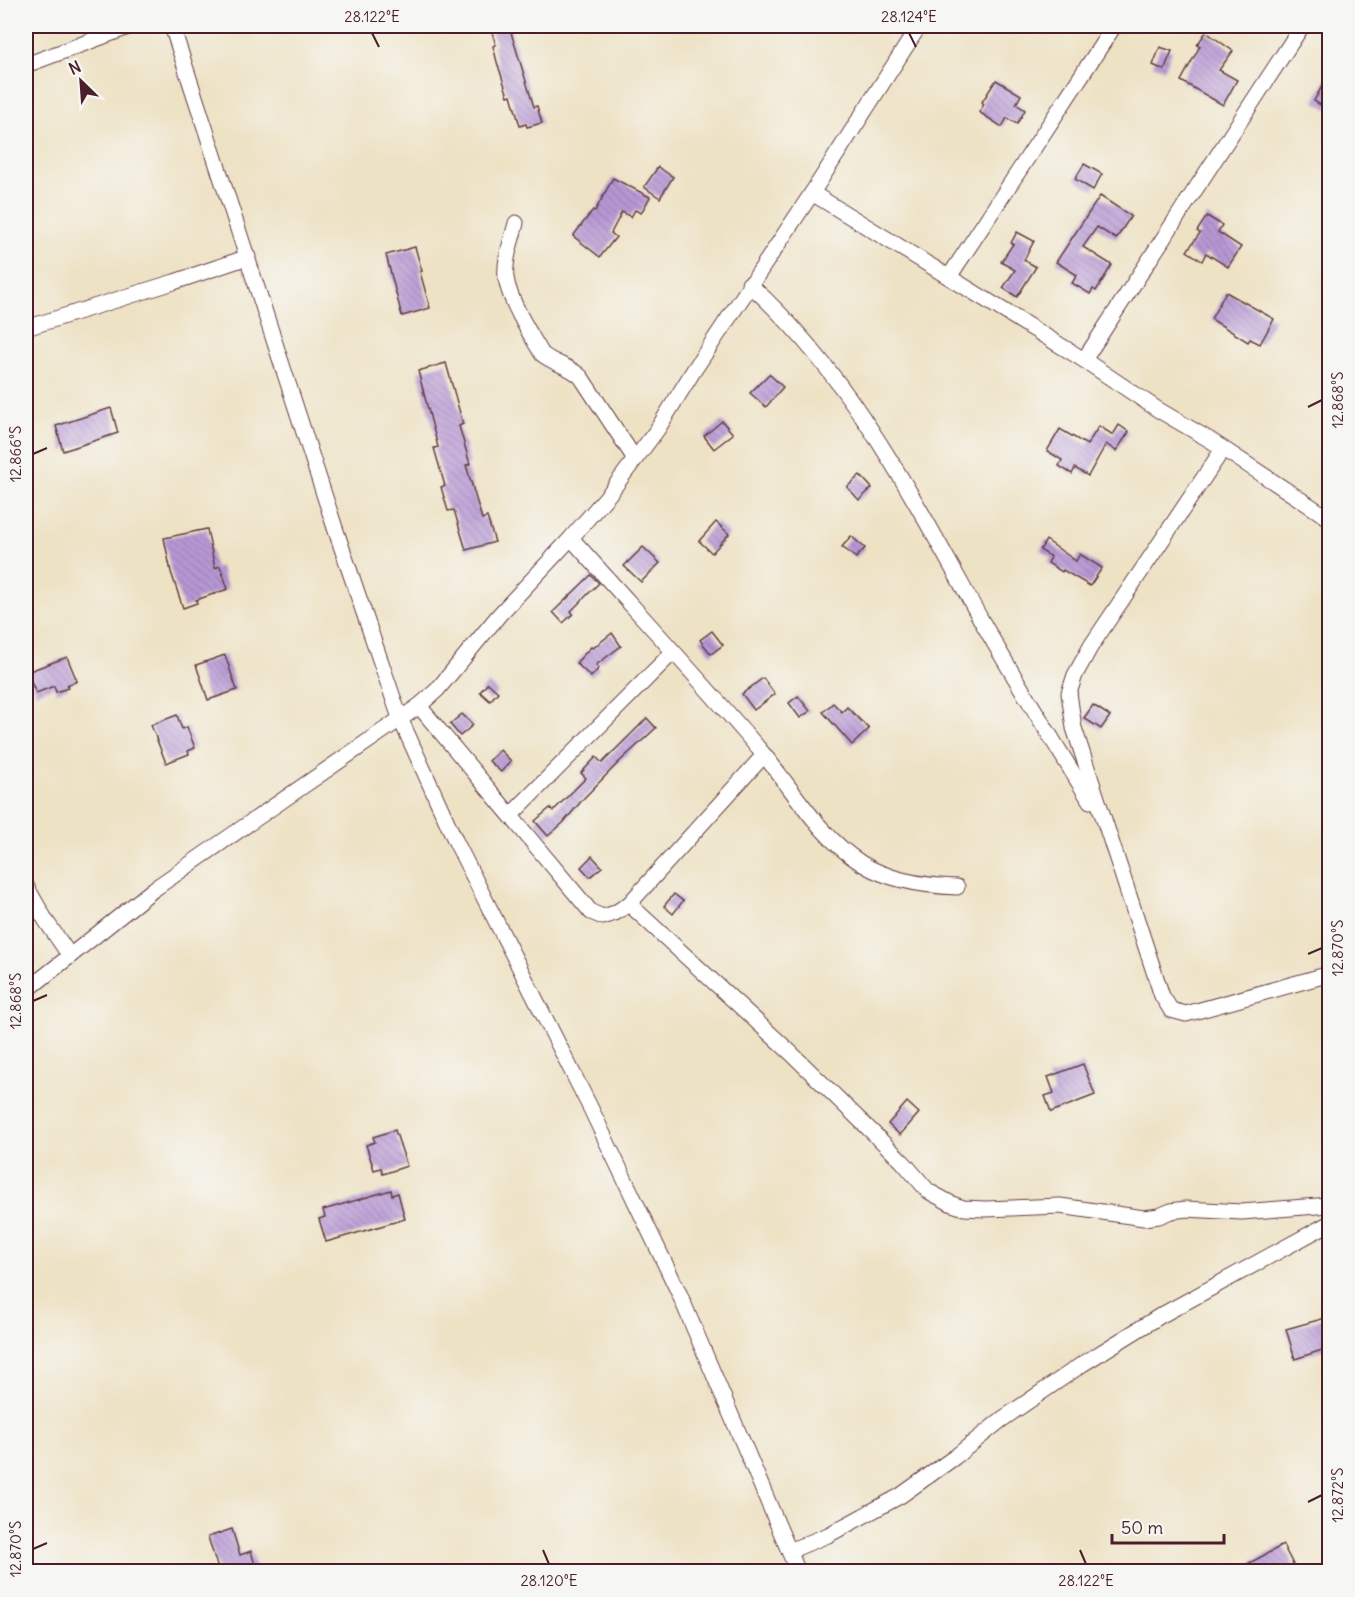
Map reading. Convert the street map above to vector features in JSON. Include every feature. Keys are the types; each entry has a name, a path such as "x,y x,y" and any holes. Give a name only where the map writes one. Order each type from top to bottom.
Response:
{"street":[{"path":"26,65 131,26"},
{"path":"172,26 335,528 400,718 456,842 591,1109 674,1283 798,1572"},
{"path":"26,991 154,890 419,706 437,690 499,615 609,494 657,430 749,284 812,192 919,26"},
{"path":"949,277 1113,26"},
{"path":"1084,360 1302,26"},
{"path":"812,192 1084,360 1157,410 1180,421 1329,519"},
{"path":"516,223 507,257 506,277 510,296 542,354 550,361 575,371 581,376 635,459"},
{"path":"26,328 248,257"},
{"path":"749,284 795,330 843,390 884,449 996,646 1104,823"},
{"path":"1223,449 1091,646 1075,675 1069,693 1074,728 1148,957 1162,996 1171,1010 1186,1014 1328,978"},
{"path":"571,538 764,755 821,826 843,849 862,864 885,874 929,886 957,887"},
{"path":"511,815 673,652"},
{"path":"419,706 591,912 603,917 615,913 628,904 764,755"},
{"path":"26,886 70,956"},
{"path":"628,904 791,1053 903,1162 928,1191 952,1204 964,1208 986,1209 1060,1206 1144,1218 1186,1209 1242,1212 1329,1205"},
{"path":"789,1551 828,1535 900,1496 955,1457 1001,1420 1081,1365 1160,1316 1329,1223"}],"building":[{"path":"490,26 509,26 534,107 537,106 542,123 527,127 526,124 520,126 511,95 508,96 497,62 493,46 496,45"},
{"path":"1206,32 1233,51 1219,70 1237,80 1223,105 1181,81 1200,46 1197,45"},
{"path":"1160,47 1172,51 1164,70 1153,65"},
{"path":"1329,73 1329,110 1314,101"},
{"path":"996,80 1021,95 1016,104 1025,110 1017,124 1007,118 1002,127 979,112 984,104 982,102"},
{"path":"1084,164 1102,174 1093,190 1075,179"},
{"path":"658,167 673,177 660,198 644,187"},
{"path":"613,178 650,197 641,213 635,210 631,217 622,212 611,233 616,237 600,257 573,236 593,210 595,211"},
{"path":"1100,196 1131,216 1116,239 1097,227 1083,247 1112,265 1096,291 1093,289 1090,294 1072,283 1077,275 1056,262"},
{"path":"1207,216 1222,225 1218,232 1241,247 1228,267 1206,253 1202,261 1187,251 1200,233 1197,231"},
{"path":"1017,232 1034,241 1024,260 1036,267 1017,297 1003,288 1015,270 1001,262 1013,244 1011,243"},
{"path":"415,247 430,308 402,316 386,255"},
{"path":"1226,292 1274,319 1260,344 1250,339 1248,342 1211,319"},
{"path":"446,363 463,424 459,426 470,464 466,465 482,519 487,517 495,542 466,550 454,510 448,511 441,487 445,486 434,448 438,447 418,371"},
{"path":"769,374 783,387 766,407 750,393"},
{"path":"111,408 118,433 63,451 56,426"},
{"path":"722,421 733,434 714,449 704,436"},
{"path":"1119,425 1129,432 1116,451 1106,444 1088,476 1075,468 1072,474 1059,466 1062,460 1047,451 1060,429 1087,445 1099,426 1113,435"},
{"path":"860,475 872,488 859,500 847,487"},
{"path":"716,522 729,534 712,553 699,541"},
{"path":"207,529 215,568 220,566 228,589 196,600 197,603 183,608 171,572 164,538"},
{"path":"851,536 865,548 856,558 842,547"},
{"path":"1046,540 1076,561 1080,554 1102,568 1090,586 1048,563 1051,557 1040,550"},
{"path":"643,547 660,563 641,582 624,566"},
{"path":"591,575 599,583 571,611 573,614 563,623 553,612"},
{"path":"712,631 723,645 711,654 700,640"},
{"path":"612,633 621,646 596,665 599,668 591,677 576,663 591,647 593,648"},
{"path":"225,655 237,690 208,700 196,665"},
{"path":"67,657 77,681 67,685 68,688 56,692 54,686 36,693 27,672"},
{"path":"763,678 775,694 754,710 742,694"},
{"path":"488,683 498,692 490,701 480,692"},
{"path":"798,696 810,711 800,718 789,703"},
{"path":"833,703 842,712 847,707 869,729 852,745 823,712"},
{"path":"1093,705 1110,716 1101,729 1084,718"},
{"path":"462,714 473,725 460,736 450,724"},
{"path":"177,715 182,729 187,727 195,748 188,751 189,754 166,763 151,725"},
{"path":"647,718 656,728 618,763 563,823 548,836 535,821 550,808 553,811 586,778 581,773 596,757 602,763"},
{"path":"500,750 511,761 501,772 489,761"},
{"path":"592,856 602,867 590,877 581,867"},
{"path":"674,894 683,901 673,914 664,906"},
{"path":"1083,1064 1095,1095 1051,1112 1045,1096 1054,1093 1048,1077"},
{"path":"907,1102 919,1113 900,1135 888,1124"},
{"path":"395,1130 407,1166 383,1174 381,1168 374,1170 366,1145 375,1142 373,1137"},
{"path":"391,1190 392,1195 398,1193 405,1219 326,1242 319,1219 325,1217 323,1210"},
{"path":"1329,1317 1329,1341 1323,1343 1325,1349 1295,1359 1286,1329"},
{"path":"232,1529 240,1555 251,1551 257,1572 219,1572 208,1537"},
{"path":"1283,1545 1297,1572 1233,1572"}]}
